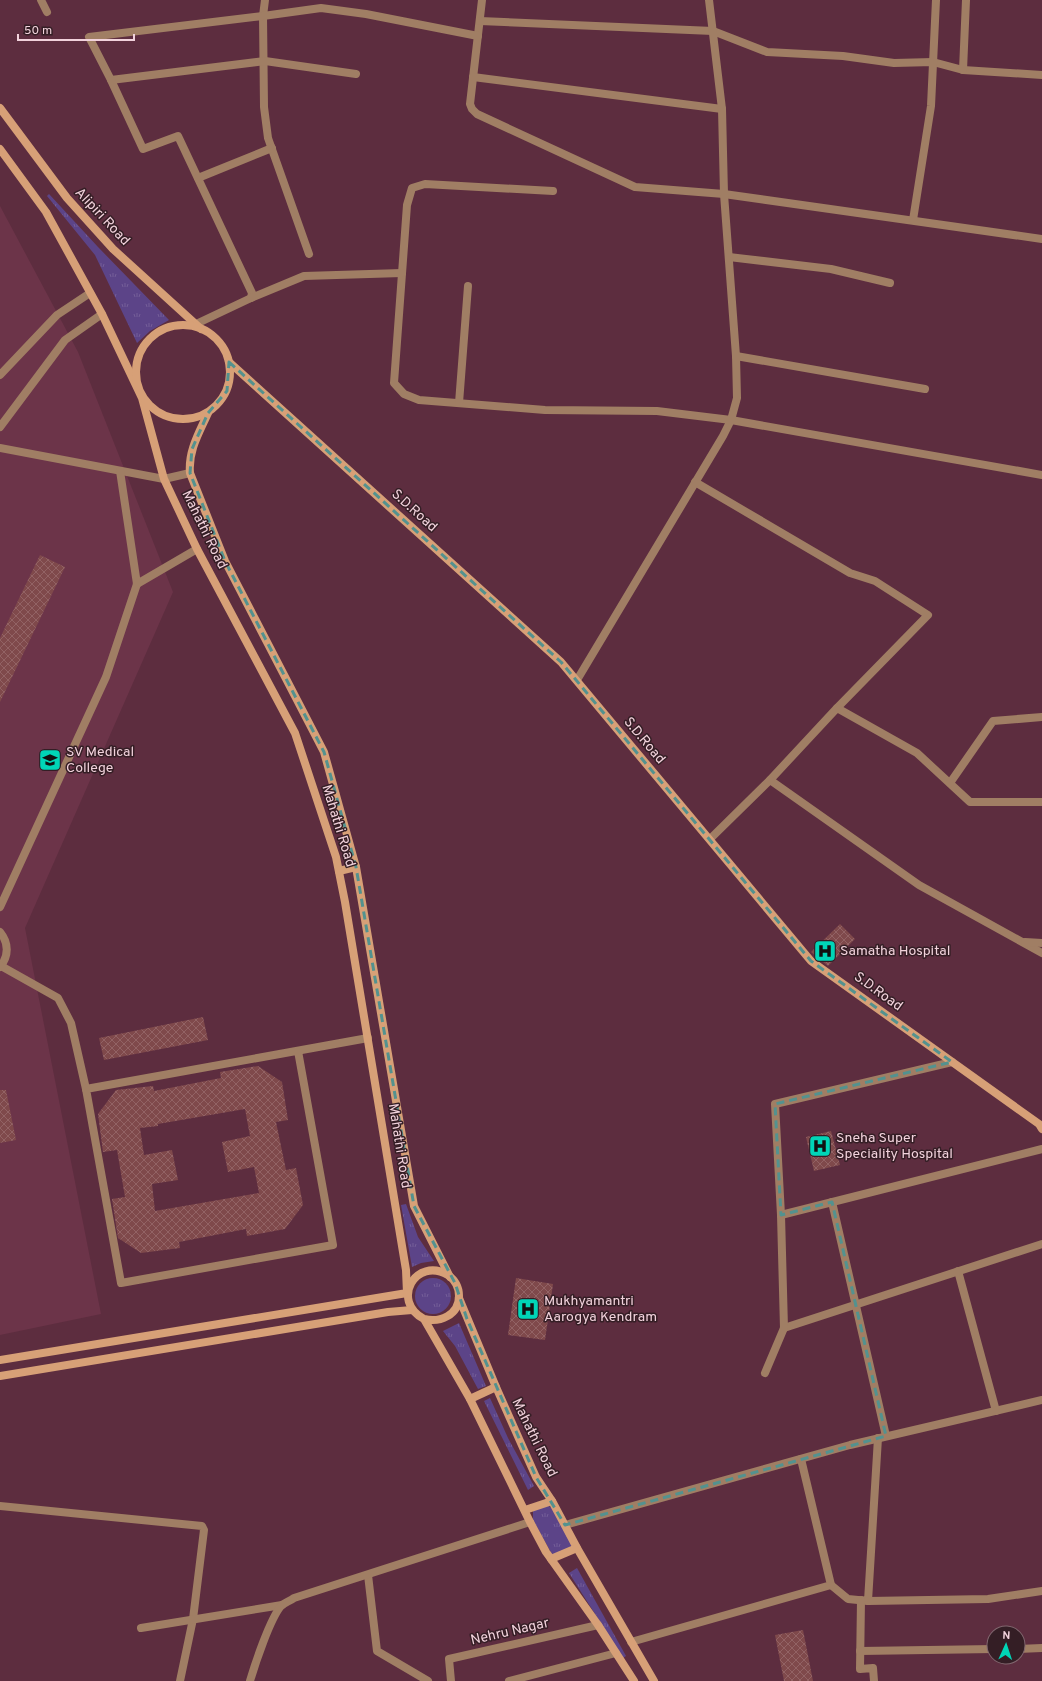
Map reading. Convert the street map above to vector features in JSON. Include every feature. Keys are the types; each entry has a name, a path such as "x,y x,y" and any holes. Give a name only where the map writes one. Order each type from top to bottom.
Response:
{"street":[{"path":"42,0 47,12"},
{"path":"265,0 263,16 265,61 264,107 268,138 309,254"},
{"path":"482,0 470,104 476,114 635,187 724,194 1042,238"},
{"path":"577,680 696,482 731,420 737,398 736,356 724,194 722,109 708,0"},
{"path":"913,220 931,106 936,0"},
{"path":"963,70 966,0"},
{"path":"251,298 252,292 178,136 143,149 89,36 321,8 366,14 478,36"},
{"path":"480,21 713,31 767,52 844,56 894,62 933,62 963,70 1042,75"},
{"path":"111,80 265,61 356,74"},
{"path":"473,77 722,109"},
{"name":"Alipiri Road","path":"0,108 67,198 113,249 199,326"},
{"path":"198,178 272,148"},
{"path":"0,149 46,212 102,314 142,398 152,408 164,416 179,420 194,418 208,413 219,403 227,391 230,376 229,362 224,348 214,337 199,326 172,326 158,332 147,342 139,354 136,368 137,383 142,398"},
{"path":"554,191 425,184 412,188 406,205 394,382 404,394 419,400 545,410 657,411 731,420 1042,475"},
{"path":"729,257 831,269 890,283"},
{"path":"199,326 251,298 304,276 402,273"},
{"path":"459,403 468,286"},
{"path":"0,375 57,315 90,294"},
{"path":"0,427 65,340 102,314"},
{"path":"736,356 925,389"},
{"name":"S.D.Road","path":"229,362 561,662 811,961 1038,1124 1042,1129"},
{"name":"Mahathi Road","path":"142,398 164,479 197,549 295,733 336,857 405,1262 408,1302 412,1310"},
{"name":"Mahathi Road","path":"208,413 192,449 189,462 190,473 225,561 324,752 356,867 414,1206 450,1277 455,1282 459,1298 496,1388 536,1476 552,1501 564,1526 654,1681"},
{"path":"0,448 164,479 190,473"},
{"path":"0,907 106,677 137,584 120,471"},
{"path":"696,482 850,573 875,581 928,615 837,708 770,780 710,839"},
{"path":"137,584 197,549"},
{"path":"837,708 917,753 970,802 1042,802"},
{"path":"950,784 993,721 1042,717"},
{"path":"770,780 919,885 1042,953"},
{"path":"339,871 356,867"},
{"path":"0,932 6,944 7,952 5,960 0,967 58,998 71,1023 86,1088 121,1283 333,1245 298,1051"},
{"path":"1022,942 1042,943"},
{"path":"86,1088 368,1038"},
{"path":"765,1373 784,1328 781,1215 775,1104 952,1062"},
{"path":"781,1215 1042,1149"},
{"path":"832,1202 886,1436"},
{"path":"784,1328 1042,1244"},
{"path":"0,1360 407,1293 410,1284 416,1277 424,1272 437,1271 450,1277"},
{"path":"958,1271 996,1411"},
{"path":"0,1376 388,1312 412,1310 417,1316 431,1321 446,1318 453,1312 459,1298"},
{"path":"424,1319 470,1399 530,1522 551,1559 598,1625 632,1680"},
{"path":"470,1399 496,1388"},
{"path":"564,1526 878,1438 1042,1400"},
{"path":"874,1681 873,1668 860,1669 860,1651 878,1438"},
{"path":"801,1459 831,1585 848,1598 864,1600 988,1599 1042,1590"},
{"path":"525,1510 552,1501"},
{"path":"0,1506 202,1526 204,1530 193,1619 180,1681"},
{"path":"141,1628 282,1605 294,1598 530,1522"},
{"path":"551,1559 577,1548"},
{"path":"368,1575 377,1651 428,1681"},
{"path":"631,1642 831,1585"},
{"path":"250,1681 276,1613 282,1605"},
{"name":"Nehru Nagar","path":"451,1681 449,1659 598,1625"},
{"path":"1026,1648 1042,1648"},
{"path":"860,1651 986,1649"},
{"path":"509,1681 616,1653"},
{"path":"255,1665 256,1681"}],"highlighted area":[{"path":"229,362 561,662 811,961 952,1062 775,1104 781,1215 832,1202 886,1436 565,1525 536,1477 467,1319 455,1283 414,1206 356,867 324,752 225,561 190,473 192,449 208,413 227,391"}],"shaded area":[{"name":"SV Medical College","path":"0,206 78,352 173,592 25,928 101,1314 0,1335"}],"green space":[{"path":"49,194 169,320 150,331 137,343 95,255 47,196"},
{"path":"406,1204 418,1237 434,1261 421,1263 412,1267 401,1205"},
{"path":"433,1278 443,1281 448,1286 451,1296 448,1306 443,1311 433,1314 423,1311 418,1306 415,1296 418,1286 423,1281"},
{"path":"459,1323 486,1386 478,1389 455,1346 443,1331"},
{"path":"490,1398 508,1438 534,1486 528,1490 484,1401"},
{"path":"547,1505 552,1508 571,1544 571,1550 553,1556 533,1520 533,1510"},
{"path":"577,1568 626,1656 623,1658 569,1573"}],"building":[{"path":"40,555 65,567 0,702 0,638"},
{"path":"840,924 855,939 828,966 811,952"},
{"path":"203,1017 208,1040 104,1060 99,1038"},
{"path":"258,1066 282,1082 288,1120 276,1122 286,1170 296,1168 303,1205 285,1229 247,1236 246,1229 179,1242 180,1248 141,1253 118,1238 112,1199 125,1197 117,1150 103,1152 98,1114 116,1090 153,1086 154,1091 221,1078 220,1072","holes":["245,1109 250,1136 222,1142 228,1172 254,1167 259,1193 155,1211 152,1184 178,1180 172,1150 144,1155 140,1128 158,1126 158,1124"]},
{"path":"0,1090 6,1090 16,1140 0,1143"},
{"path":"831,1131 840,1165 814,1171 806,1137"},
{"path":"516,1278 553,1284 545,1340 508,1335"},
{"path":"803,1630 813,1681 784,1681 775,1635"}],"place":[{"name":"SV Medical College","path":"50,760"},
{"name":"Samatha Hospital","path":"825,951"},
{"name":"Sneha Super Speciality Hospital","path":"820,1146"},
{"name":"Mukhyamantri Aarogya Kendram","path":"528,1309"}]}
